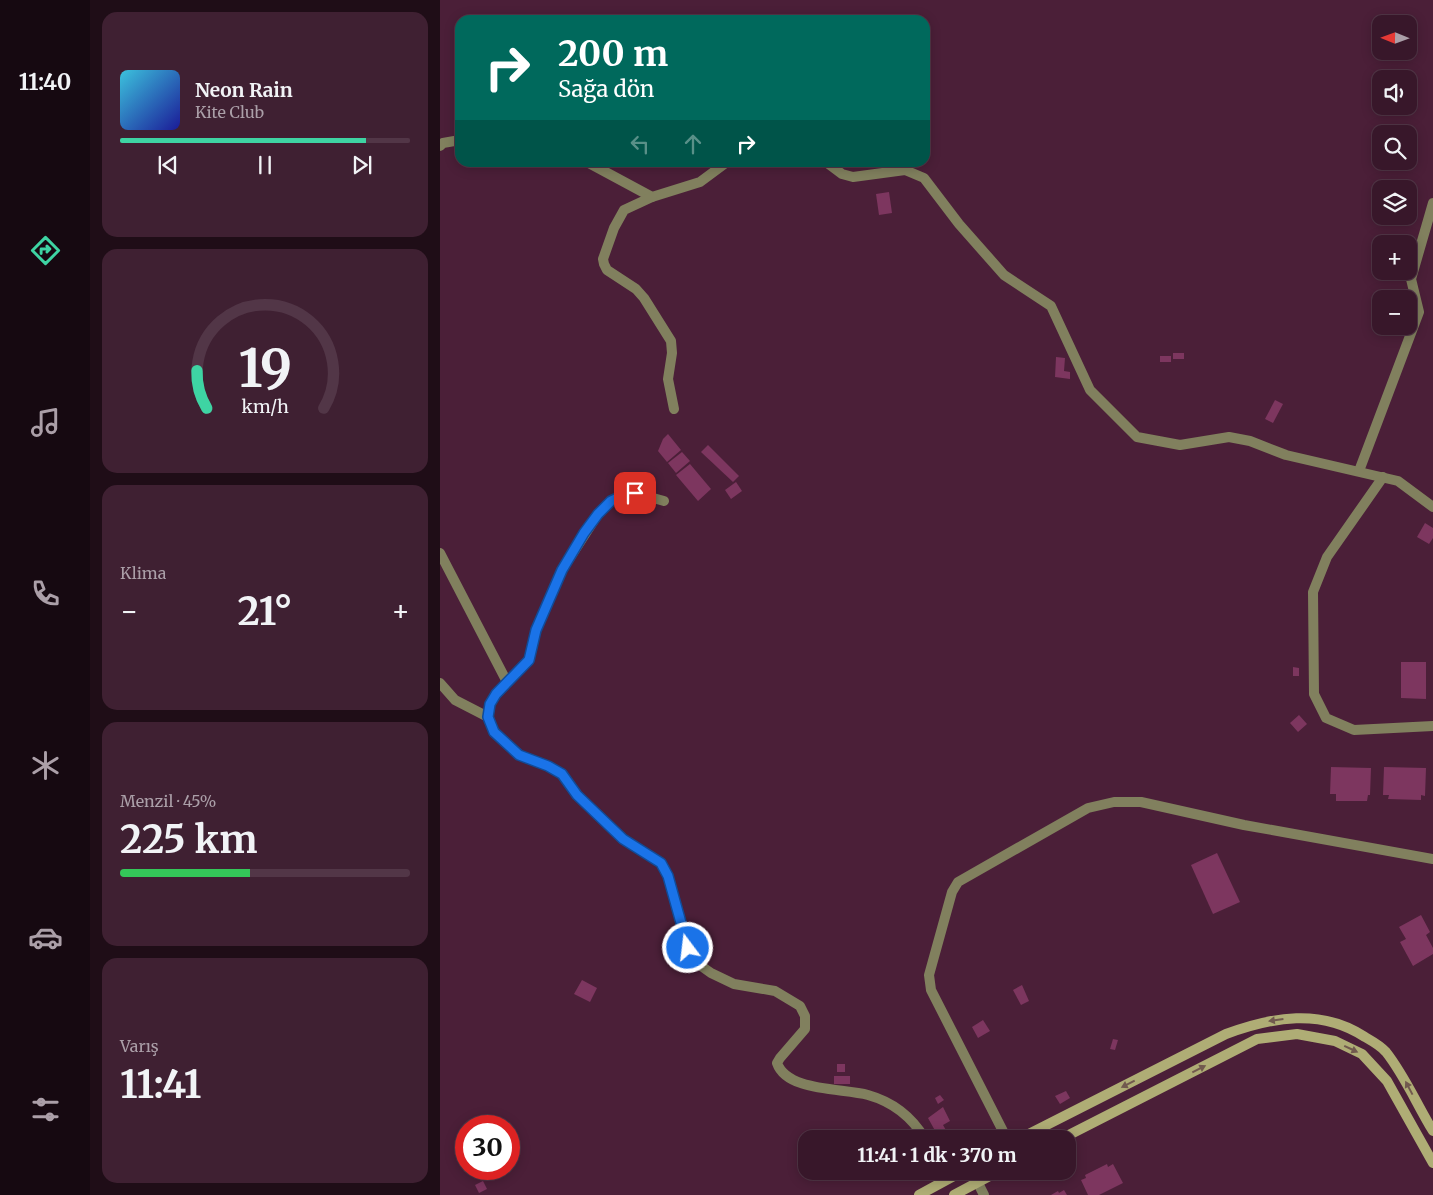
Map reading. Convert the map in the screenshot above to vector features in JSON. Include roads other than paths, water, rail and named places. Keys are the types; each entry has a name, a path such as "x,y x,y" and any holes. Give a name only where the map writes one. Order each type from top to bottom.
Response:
{"street":[{"path":"440,146 443,143 455,141"},
{"path":"596,167 652,197"},
{"path":"674,409 668,379 672,353 671,342 644,298 636,289 607,270 604,259 614,228 624,210 652,197 700,182 720,167"},
{"path":"833,167 842,174 853,176 905,170 924,178 959,224 1004,275 1051,306 1090,390 1137,437 1180,445 1229,437 1263,445 1286,455 1398,481 1433,507"},
{"path":"1359,471 1418,312 1411,280 1433,203"},
{"path":"1383,477 1327,557 1313,592 1314,694 1326,718 1354,730 1433,726"},
{"path":"664,501 635,493 626,494 611,501 598,514 562,570 536,630 529,660 507,682 490,704 488,717 494,732 519,755 548,766 562,774 577,795 623,839 661,863 668,876 690,958 711,973 734,984 775,991 800,1006 806,1016 804,1029 777,1063 780,1071 790,1078 816,1087 856,1092 878,1099 907,1115 918,1130"},
{"path":"440,552 507,682"},
{"path":"440,683 455,700 488,717"},
{"path":"1002,1130 931,990 930,975 952,892 958,882 1088,808 1114,802 1141,802 1244,825 1433,859"},
{"path":"1037,1130 1226,1034 1259,1022 1296,1017 1330,1020 1357,1032 1385,1050 1403,1077 1433,1131"},
{"path":"1076,1132 1257,1040 1297,1034 1335,1041 1362,1054 1387,1080 1433,1163"},
{"path":"919,1195 939,1180"},
{"path":"954,1195 981,1180"},
{"path":"977,1182 984,1195"}]}
